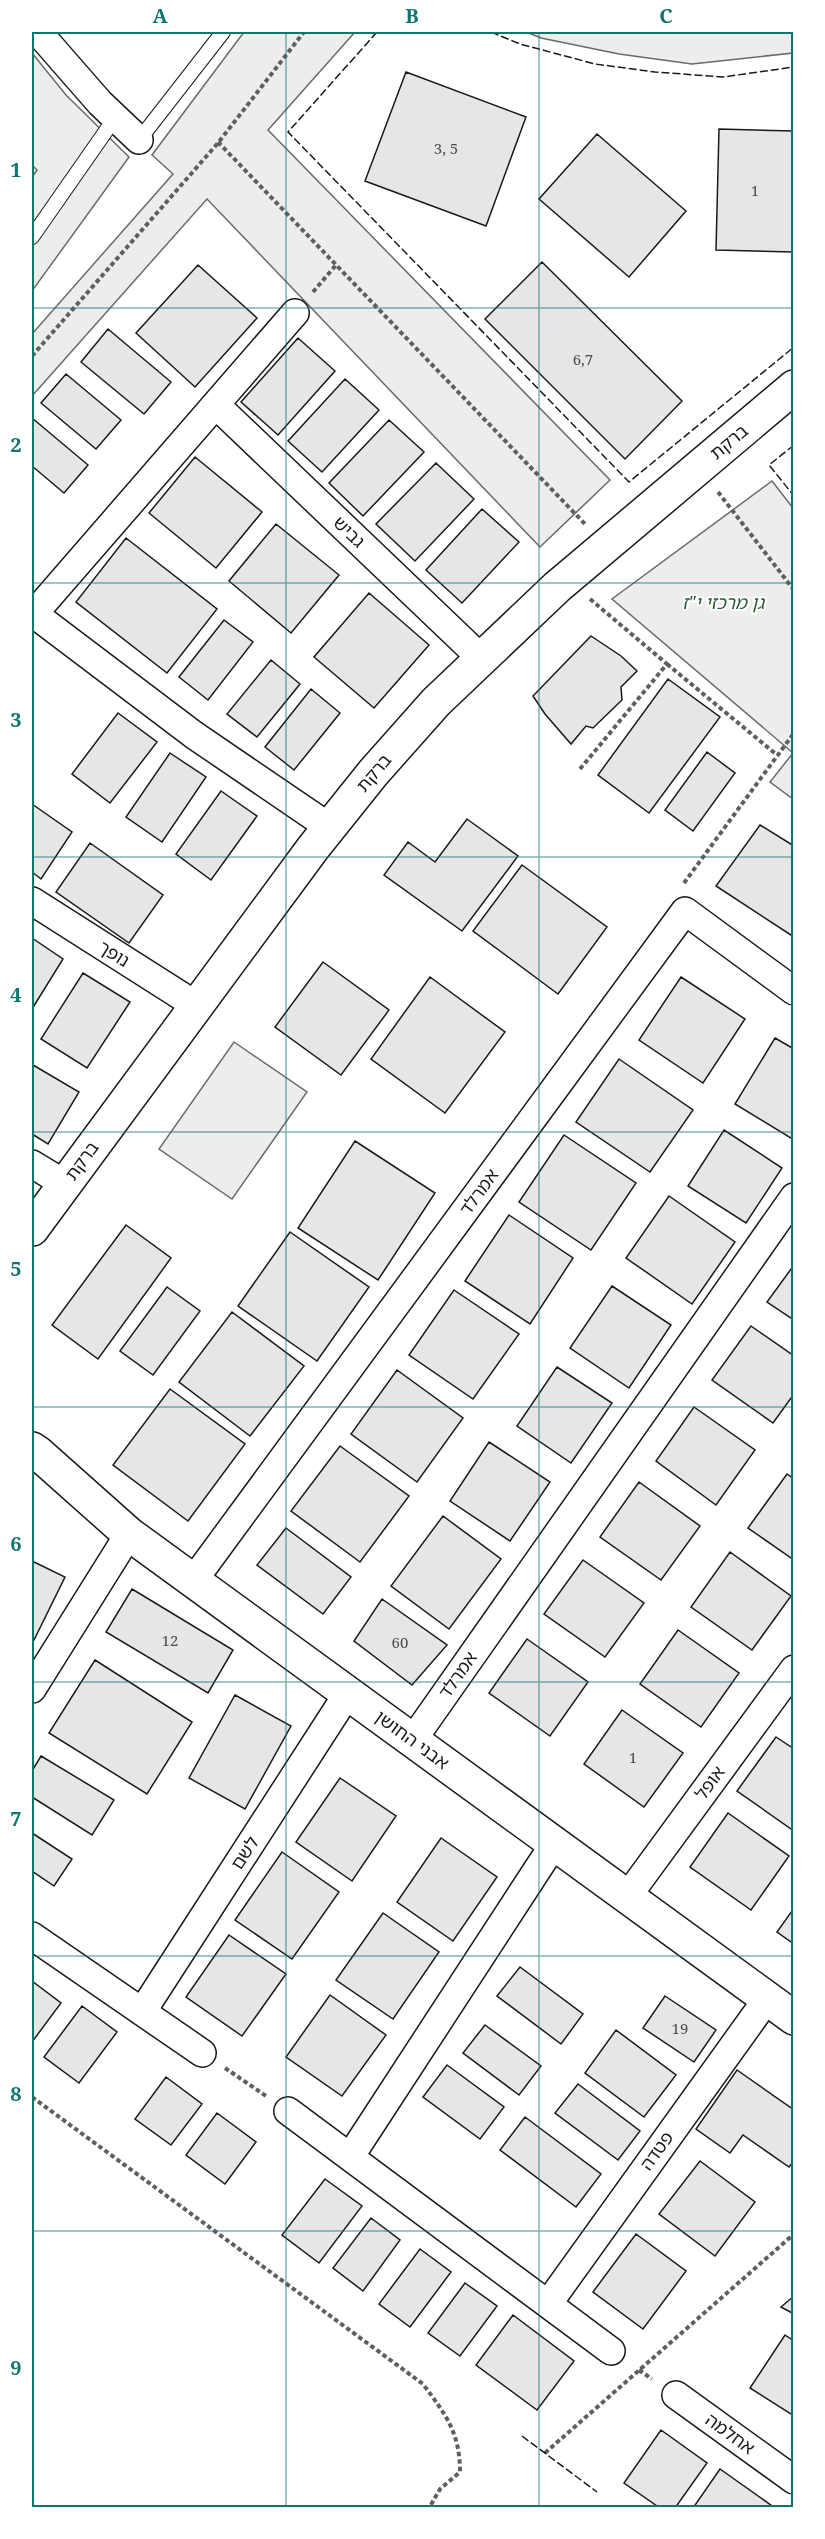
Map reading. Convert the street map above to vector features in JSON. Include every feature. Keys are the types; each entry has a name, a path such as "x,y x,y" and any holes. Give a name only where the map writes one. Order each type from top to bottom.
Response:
{"street":[{"path":"39,36 115,118 140,140"},
{"path":"295,313 33,615 194,735 329,827"},
{"name":"ברקת","path":"32,1229 329,827 436,702 557,587 794,387"},
{"name":"גביש","path":"216,405 482,659"},
{"name":"נופך","path":"32,901 196,1006"},
{"path":"685,911 794,991"},
{"name":"אמרלד","path":"193,1581 685,911"},
{"path":"32,1164 65,1184"},
{"name":"אמרלד","path":"412,1741 794,1197"},
{"name":"אבני החושן","path":"34,1447 129,1534 794,2018"},
{"path":"32,1689 129,1534"},
{"name":"אופל","path":"627,1897 794,1669"},
{"name":"לשם","path":"142,2012 348,1693"},
{"path":"350,2157 554,1844"},
{"path":"32,1936 202,2053"},
{"name":"פטדה","path":"548,2304 767,1999"},
{"path":"288,2110 611,2351"},
{"name":"אחלמה","path":"676,2395 790,2471"}],"lane":[{"path":"140,140 223,32"},
{"path":"32,237 115,118"}],"path":[{"path":"32,356 218,142 304,32"},
{"path":"218,142 590,528"},
{"path":"295,313 336,265"},
{"path":"718,492 794,590"},
{"path":"590,599 777,755"},
{"path":"580,770 668,664"},
{"path":"685,911 671,900 794,733"},
{"path":"202,2053 288,2110"},
{"path":"32,2097 423,2384 453,2426 460,2452 460,2472 440,2489 429,2508"},
{"path":"545,2453 794,2234"},
{"path":"611,2351 676,2395"}],"shaded area":[{"path":"244,32 355,32 268,130 610,480 540,547 207,199 32,396 32,334 173,174 152,155"},
{"path":"526,32 793,32 793,53 692,64 619,54 541,38"},
{"path":"32,53 66,95 129,157 32,291 32,177 37,170 32,165"},
{"name":"גן מרכזי י\"ז","path":"772,481 793,508 793,753 612,599"},
{"path":"793,753 793,799 770,782"},
{"path":"234,1042 307,1092 232,1199 159,1149"}],"building":[{"path":"406,72 526,117 486,226 365,181"},
{"path":"719,129 794,131 794,252 716,250"},
{"path":"597,134 686,211 629,277 539,199"},
{"path":"542,262 682,401 625,459 485,319"},
{"path":"198,265 257,318 195,387 136,333"},
{"path":"108,329 171,382 144,414 81,362"},
{"path":"298,338 335,371 278,435 241,402"},
{"path":"66,374 121,420 96,449 41,403"},
{"path":"345,379 379,410 322,472 288,441"},
{"path":"32,418 88,465 64,493 32,466"},
{"path":"389,420 424,452 363,516 329,483"},
{"path":"195,457 262,512 216,568 149,513"},
{"path":"436,463 474,499 415,561 376,524"},
{"path":"482,509 519,542 462,603 426,570"},
{"path":"276,524 339,575 291,633 229,581"},
{"path":"126,538 217,609 167,673 76,602"},
{"path":"369,593 429,645 374,708 314,657"},
{"path":"224,620 253,642 208,700 179,677"},
{"path":"591,636 621,656 637,671 621,687 622,700 593,728 586,726 571,744 533,696"},
{"path":"271,660 300,684 257,737 227,714"},
{"path":"668,679 720,717 649,813 598,775"},
{"path":"311,689 340,713 294,770 265,747"},
{"path":"118,713 157,742 110,803 72,774"},
{"path":"707,752 735,773 693,831 665,810"},
{"path":"170,753 206,777 162,842 126,817"},
{"path":"221,791 257,816 211,880 176,854"},
{"path":"32,804 72,832 41,879 32,872"},
{"path":"467,819 518,856 462,931 384,875 408,842 435,862"},
{"path":"760,825 794,846 794,937 716,886"},
{"path":"90,843 163,895 129,943 56,892"},
{"path":"522,865 607,927 558,994 473,931"},
{"path":"32,938 63,959 32,1009"},
{"path":"323,962 389,1010 341,1075 275,1027"},
{"path":"83,973 130,1002 87,1068 41,1039"},
{"path":"430,977 505,1032 445,1113 371,1059"},
{"path":"681,977 745,1019 703,1083 639,1040"},
{"path":"775,1038 794,1049 794,1140 735,1104"},
{"path":"619,1059 693,1110 650,1172 576,1122"},
{"path":"33,1065 79,1092 48,1144 32,1134"},
{"path":"724,1130 782,1168 746,1223 688,1186"},
{"path":"564,1135 636,1183 591,1250 519,1202"},
{"path":"355,1141 435,1193 378,1280 298,1228"},
{"path":"669,1196 735,1242 692,1304 626,1258"},
{"path":"509,1215 573,1258 530,1324 465,1281"},
{"path":"126,1225 171,1258 98,1359 52,1325"},
{"path":"290,1232 369,1287 317,1361 238,1306"},
{"path":"794,1265 794,1320 767,1302"},
{"path":"612,1286 671,1325 629,1388 570,1348"},
{"path":"167,1287 200,1311 153,1375 120,1351"},
{"path":"454,1290 519,1334 473,1399 409,1355"},
{"path":"232,1312 304,1366 250,1436 179,1382"},
{"path":"751,1326 794,1356 794,1394 773,1423 712,1380"},
{"path":"557,1367 612,1403 571,1463 517,1426"},
{"path":"397,1370 463,1418 417,1482 351,1434"},
{"path":"170,1389 245,1444 188,1521 113,1465"},
{"path":"694,1407 755,1450 716,1505 656,1461"},
{"path":"489,1442 550,1482 510,1541 450,1501"},
{"path":"340,1446 409,1496 360,1562 291,1511"},
{"path":"787,1474 794,1479 794,1560 748,1528"},
{"path":"639,1482 700,1526 661,1580 600,1537"},
{"path":"443,1516 501,1559 449,1629 391,1586"},
{"path":"286,1528 351,1577 323,1614 257,1565"},
{"path":"730,1552 791,1596 752,1650 691,1607"},
{"path":"583,1560 644,1603 605,1657 544,1614"},
{"path":"32,1561 65,1577 34,1640 32,1639"},
{"path":"132,1589 233,1650 208,1693 106,1632"},
{"path":"382,1599 447,1645 412,1685 354,1641"},
{"path":"678,1630 739,1673 701,1727 640,1684"},
{"path":"527,1639 588,1682 550,1736 489,1693"},
{"path":"95,1660 192,1722 147,1794 49,1733"},
{"path":"235,1695 291,1726 245,1809 189,1778"},
{"path":"622,1710 683,1753 644,1807 584,1764"},
{"path":"776,1737 794,1749 794,1831 737,1791"},
{"path":"41,1756 114,1800 92,1835 32,1797 32,1771"},
{"path":"340,1778 396,1816 352,1881 296,1842"},
{"path":"728,1813 789,1856 751,1910 690,1867"},
{"path":"32,1833 72,1859 54,1886 32,1871"},
{"path":"441,1838 497,1877 453,1941 397,1902"},
{"path":"282,1852 339,1892 292,1959 235,1920"},
{"path":"794,1908 794,1944 777,1932"},
{"path":"383,1913 439,1952 393,2019 336,1980"},
{"path":"229,1935 286,1974 242,2036 186,1997"},
{"path":"520,1967 583,2014 561,2044 497,1996"},
{"path":"32,1981 61,2003 32,2042"},
{"path":"330,1995 386,2035 342,2096 286,2057"},
{"path":"665,1996 716,2030 694,2062 643,2028"},
{"path":"82,2006 117,2032 79,2083 44,2057"},
{"path":"485,2025 541,2066 519,2095 463,2053"},
{"path":"616,2030 676,2075 644,2117 585,2073"},
{"path":"447,2065 504,2107 480,2139 423,2097"},
{"path":"737,2070 794,2110 794,2161 789,2167 743,2135 730,2153 696,2129"},
{"path":"166,2077 202,2104 171,2145 135,2119"},
{"path":"578,2084 640,2131 618,2160 555,2113"},
{"path":"217,2113 256,2142 225,2184 186,2155"},
{"path":"525,2117 601,2174 576,2207 500,2150"},
{"path":"700,2161 755,2202 715,2256 659,2214"},
{"path":"325,2179 362,2206 319,2263 282,2235"},
{"path":"371,2218 400,2240 363,2291 333,2268"},
{"path":"636,2234 686,2271 643,2329 593,2292"},
{"path":"420,2249 451,2272 410,2327 379,2304"},
{"path":"465,2283 497,2306 460,2356 428,2333"},
{"path":"794,2296 794,2314 781,2307"},
{"path":"513,2315 574,2361 537,2410 476,2365"},
{"path":"785,2335 794,2341 794,2416 750,2388"},
{"path":"661,2430 707,2463 675,2508 660,2508 624,2483"},
{"path":"720,2469 775,2508 693,2508"}],"fence":[{"path":"377,32 288,132 629,482 794,347"},
{"path":"491,32 520,44 595,64 655,72 723,77 794,67"},
{"path":"794,445 769,465 794,496"},
{"path":"522,2436 597,2492"}]}
